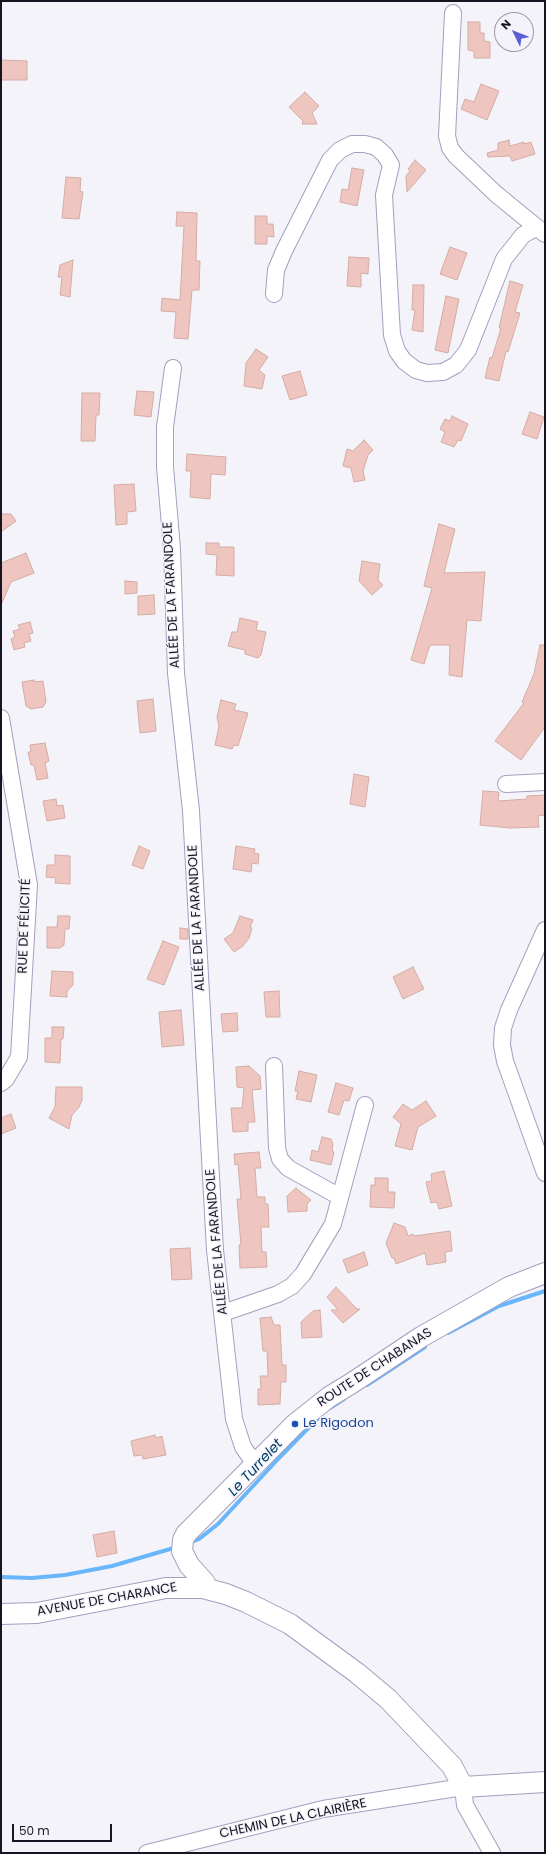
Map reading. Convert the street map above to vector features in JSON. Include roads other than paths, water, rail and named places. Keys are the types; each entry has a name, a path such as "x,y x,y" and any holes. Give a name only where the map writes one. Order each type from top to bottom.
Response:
{"street":[{"path":"453,13 447,136 450,148 456,156 496,194 542,231"},
{"path":"274,294 276,270 330,160 340,150 352,144 365,144 376,147 385,155 390,165 384,195 392,335 397,351 404,361 416,370 427,374 443,372 456,365 468,350 504,259 523,235 542,231"},
{"name":"ALLÉE DE LA FARANDOLE","path":"173,368 165,427 165,467 172,549 176,673 192,811 215,1250 234,1419 243,1447 255,1464"},
{"name":"RUE DE FÉLICITÉ","path":"1,718 29,885 19,1057 6,1079 1,1082"},
{"path":"506,784 545,782"},
{"path":"545,930 509,1010 503,1028 502,1045 505,1061 545,1173"},
{"path":"274,1066 277,1148 280,1159 288,1168 340,1197"},
{"path":"223,1313 278,1294 292,1286 313,1260 333,1224 366,1105"},
{"name":"ROUTE DE CHABANAS","path":"203,1588 205,1583 189,1564 183,1546 190,1528 295,1424 328,1396 352,1383 421,1336 509,1288 545,1273"},
{"name":"AVENUE DE CHARANCE","path":"1,1614 37,1613 166,1588 203,1588 246,1602 290,1624 357,1673 388,1699 452,1766 463,1788"},
{"path":"492,1853 465,1806 463,1788 545,1782"},
{"name":"CHEMIN DE LA CLAIRIÈRE","path":"147,1853 323,1810 463,1788"}],"waterway":[{"name":"Le Turrelet","path":"448,1333 499,1306 545,1291"},
{"name":"Le Turrelet","path":"367,1385 425,1347"},
{"name":"Le Turrelet","path":"330,1408 344,1399"},
{"name":"Le Turrelet","path":"189,1543 199,1539 218,1524 320,1416"},
{"name":"Le Turrelet","path":"1,1577 32,1578 65,1575 112,1566 177,1547"}],"place":[{"name":"Le Rigodon","path":"295,1424"}]}
